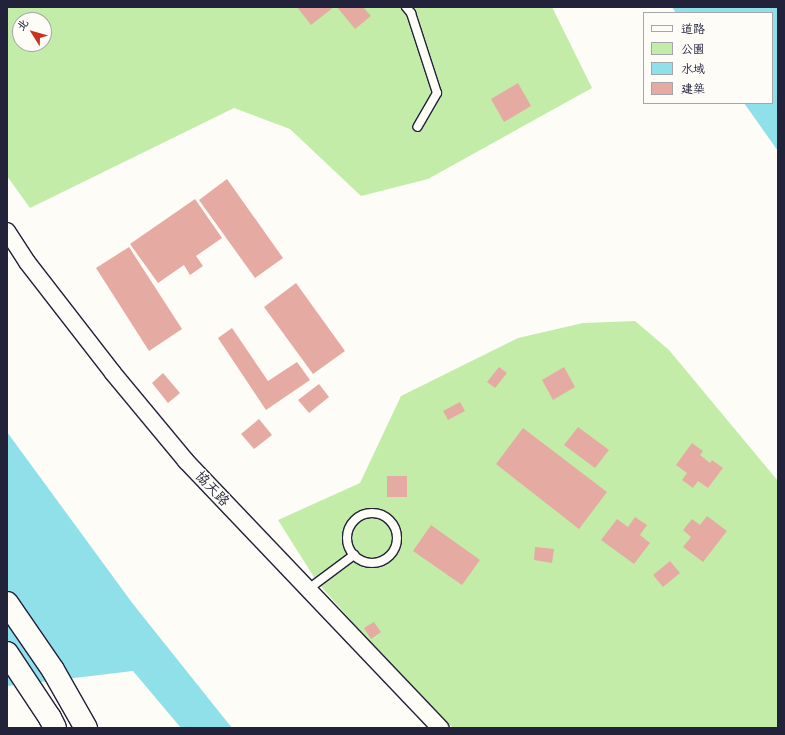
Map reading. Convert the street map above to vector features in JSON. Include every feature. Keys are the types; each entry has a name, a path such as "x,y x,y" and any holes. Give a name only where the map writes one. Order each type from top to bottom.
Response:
{"street":[{"name":"協天路","path":"7,231 27,262 113,373 186,461 440,728"},
{"path":"7,603 53,670 86,728"},
{"path":"7,653 50,718 54,728"}],"lane":[{"path":"406,7 411,13 437,93 417,127"},
{"path":"367,513 377,513 387,517 394,525 397,535 396,545 391,554 383,560 373,563 362,561 354,555 349,546 348,535 351,525 358,518 367,513"},
{"path":"308,590 354,555"}],"green space":[{"path":"7,7 552,7 592,88 428,179 361,196 290,129 234,108 30,208 7,176"},
{"path":"635,321 669,350 778,481 778,728 453,728 400,676 317,582 278,520 360,483 401,396 518,338 583,323"}],"water":[{"path":"672,7 778,7 778,151 745,104 773,104 773,12 675,12"},
{"path":"7,432 133,604 232,728 181,728 133,671 7,686"}],"building":[{"path":"297,7 334,7 311,25"},
{"path":"337,7 363,7 371,16 355,29"},
{"path":"518,83 531,106 504,122 491,99"},
{"path":"227,179 283,258 255,278 199,200"},
{"path":"195,199 222,238 196,256 203,266 190,275 184,265 158,283 130,244"},
{"path":"129,247 182,329 149,351 96,268"},
{"path":"296,283 345,351 313,374 264,307"},
{"path":"232,328 268,381 297,362 310,380 266,410 218,338"},
{"path":"499,367 507,373 495,388 487,382"},
{"path":"564,367 575,387 553,400 542,380"},
{"path":"163,373 180,393 168,403 152,383"},
{"path":"319,384 329,397 309,413 298,400"},
{"path":"460,402 465,411 448,420 443,411"},
{"path":"259,419 272,435 254,449 241,434"},
{"path":"578,427 609,450 595,468 564,445"},
{"path":"523,428 607,492 579,529 496,464"},
{"path":"692,443 703,451 700,455 710,463 712,460 723,468 708,488 698,481 693,488 682,480 687,473 676,465"},
{"path":"387,476 407,476 407,497 387,497"},
{"path":"707,516 727,531 703,562 683,547 691,537 683,530 692,519 700,525"},
{"path":"635,517 647,525 640,535 650,543 634,564 601,540 617,519 628,527"},
{"path":"431,525 480,560 462,585 413,551"},
{"path":"535,547 554,549 552,563 534,560"},
{"path":"670,561 680,573 663,587 653,575"},
{"path":"374,622 381,632 371,639 364,628"}]}
